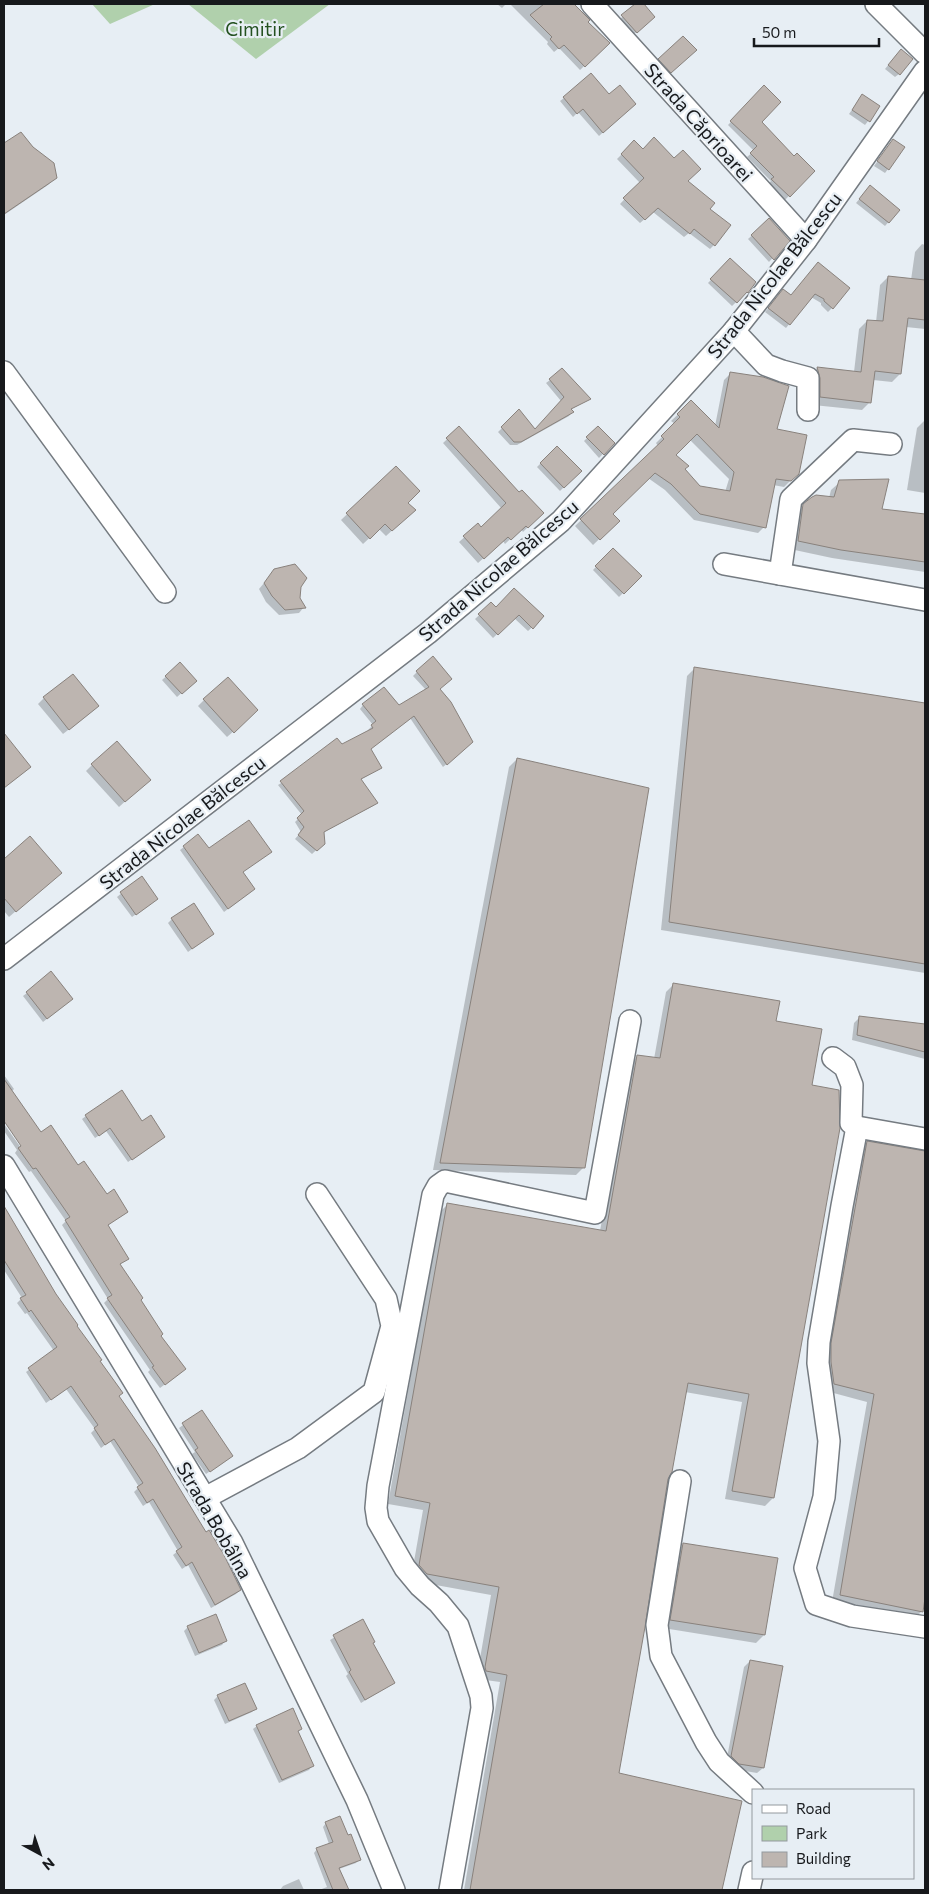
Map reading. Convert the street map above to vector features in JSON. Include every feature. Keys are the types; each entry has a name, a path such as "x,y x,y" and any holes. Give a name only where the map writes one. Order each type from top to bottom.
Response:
{"street":[{"name":"Strada Căprioarei","path":"592,4 806,240"},
{"path":"876,4 925,53"},
{"name":"Strada Nicolae Bălcescu","path":"4,959 428,633 560,521 734,331 806,240 925,71"},
{"path":"734,331 766,365 808,378 808,410"},
{"path":"4,372 165,592"},
{"path":"780,574 791,499 853,440 891,444"},
{"path":"724,564 925,600"},
{"path":"450,1890 482,1708 481,1696 458,1626 405,1568 378,1521 376,1508 380,1477 433,1195 438,1186 445,1181 596,1213 630,1021"},
{"path":"832,1058 845,1067 852,1085 851,1123 857,1127 925,1139"},
{"path":"857,1127 819,1342 818,1362 829,1441 824,1497 805,1568 816,1604 852,1616 925,1627"},
{"name":"Strada Bobâlna","path":"4,1166 232,1543 358,1800 394,1890"},
{"path":"205,1498 298,1448 374,1392 392,1326 386,1299 317,1194"},
{"path":"680,1481 657,1625 661,1656 706,1742 719,1762 752,1792"},
{"path":"749,1890 752,1876"}],"green space":[{"path":"92,4 155,4 110,24"},
{"name":"Cimitir","path":"188,4 330,4 256,59"}],"building":[{"path":"544,4 574,4 590,20 588,22 610,43 585,67 564,45 559,49 550,39 552,37 530,15"},
{"path":"635,4 644,4 655,17 637,33 621,15"},
{"path":"683,36 697,50 671,73 658,59"},
{"path":"901,49 913,59 900,75 888,65"},
{"path":"591,73 609,94 620,85 636,104 603,133 583,109 577,114 563,97"},
{"path":"764,85 781,102 762,122 794,156 797,153 815,171 790,197 771,179 774,177 750,153 757,146 730,121"},
{"path":"862,94 880,106 870,122 852,110"},
{"path":"21,132 33,147 54,163 57,178 4,214 4,143"},
{"path":"654,137 674,158 683,150 701,169 688,181 715,203 710,209 731,225 715,246 694,229 690,234 658,208 645,220 623,198 644,178 621,154 634,140 643,149"},
{"path":"893,139 905,147 889,170 877,161"},
{"path":"870,185 900,210 889,223 859,199"},
{"path":"769,218 790,241 774,260 751,235"},
{"path":"730,258 756,282 737,303 710,279"},
{"path":"818,262 850,288 833,309 824,299 815,294 790,325 768,308 783,289 791,295"},
{"path":"888,276 925,280 925,320 908,318 901,374 875,371 871,403 820,397 820,378 817,367 861,372 867,320 883,321"},
{"path":"562,368 591,399 571,409 574,412 521,442 514,442 501,427 519,409 535,429 564,397 549,379"},
{"path":"730,372 763,377 789,386 777,429 807,435 799,474 791,481 776,479 766,528 700,514 671,484 655,473 613,514 620,521 600,540 580,519 664,439 661,436 680,417 677,414 691,400 719,428","holes":["697,434 734,472 730,491 700,486 685,469 689,466 676,455"]},
{"path":"459,426 519,492 522,490 544,513 511,540 508,537 484,559 463,536 478,523 481,527 506,503 446,438"},
{"path":"598,426 615,443 604,455 586,437"},
{"path":"557,446 582,471 564,488 540,463"},
{"path":"396,466 420,491 408,503 416,510 392,531 385,524 370,539 346,513"},
{"path":"889,479 882,509 925,514 925,562 841,550 798,541 803,504 812,497 816,495 834,497 839,480"},
{"path":"613,548 642,576 624,594 595,566"},
{"path":"295,564 307,578 301,587 300,598 306,608 285,610 272,596 264,583 274,569"},
{"path":"514,588 544,616 533,629 519,615 498,635 478,614 491,602 496,607"},
{"path":"433,656 452,679 440,689 451,702 473,742 447,765 414,716 371,749 382,768 361,779 378,803 324,832 325,844 317,851 298,835 304,827 297,818 304,811 280,781 337,738 342,744 373,728 371,725 376,721 362,704 384,687 399,705 429,687 416,671"},
{"path":"180,662 197,681 182,694 165,676"},
{"path":"694,667 925,703 925,964 669,922"},
{"path":"73,674 99,706 69,730 43,697"},
{"path":"228,677 258,710 234,733 203,699"},
{"path":"4,733 31,767 4,788"},
{"path":"117,741 151,780 125,802 91,764"},
{"path":"517,758 649,788 585,1168 440,1163"},
{"path":"249,820 272,852 243,872 255,889 228,909 183,846 198,834 209,848"},
{"path":"30,836 62,873 16,912 4,898 4,859"},
{"path":"142,876 158,899 136,915 120,892"},
{"path":"194,903 214,934 192,949 171,918"},
{"path":"51,971 73,999 47,1019 26,992"},
{"path":"673,983 780,1001 776,1021 822,1029 812,1085 839,1090 840,1128 774,1498 732,1491 749,1394 688,1383 672,1472 668,1479 645,1627 619,1773 742,1801 722,1890 470,1890 507,1675 486,1671 485,1667 499,1587 427,1574 419,1565 430,1503 395,1496 447,1203 606,1231 637,1055 660,1058"},
{"path":"859,1016 925,1024 925,1052 857,1035"},
{"path":"4,1079 41,1132 51,1125 78,1165 84,1161 107,1194 114,1189 128,1212 108,1225 129,1259 120,1264 143,1298 141,1300 163,1334 161,1336 186,1369 165,1385 107,1298 112,1295 65,1220 70,1217 36,1168 33,1169 18,1148 21,1146 4,1121"},
{"path":"122,1090 142,1121 151,1115 165,1137 132,1160 110,1128 99,1136 85,1115"},
{"path":"867,1141 925,1151 925,1598 923,1612 840,1595 874,1394 834,1384 831,1343"},
{"path":"4,1206 56,1294 123,1393 119,1396 155,1448 206,1532 209,1530 224,1555 241,1590 215,1605 192,1562 186,1566 176,1551 182,1547 153,1499 147,1503 137,1487 143,1483 114,1439 105,1445 94,1428 98,1425 71,1386 51,1400 28,1368 57,1347 31,1310 29,1312 20,1298 26,1295 4,1260"},
{"path":"202,1410 233,1456 210,1472 195,1450 198,1448 182,1423"},
{"path":"683,1543 778,1558 765,1635 670,1620"},
{"path":"216,1614 227,1641 199,1653 187,1626"},
{"path":"363,1619 375,1642 373,1643 395,1683 365,1700 349,1672 351,1670 333,1635"},
{"path":"750,1660 783,1666 764,1768 739,1764 731,1756"},
{"path":"245,1683 257,1709 229,1721 217,1695"},
{"path":"293,1708 302,1729 298,1731 314,1766 282,1780 256,1725"},
{"path":"340,1816 348,1835 351,1834 361,1860 339,1868 349,1890 333,1890 316,1848 333,1842 325,1822"}]}
